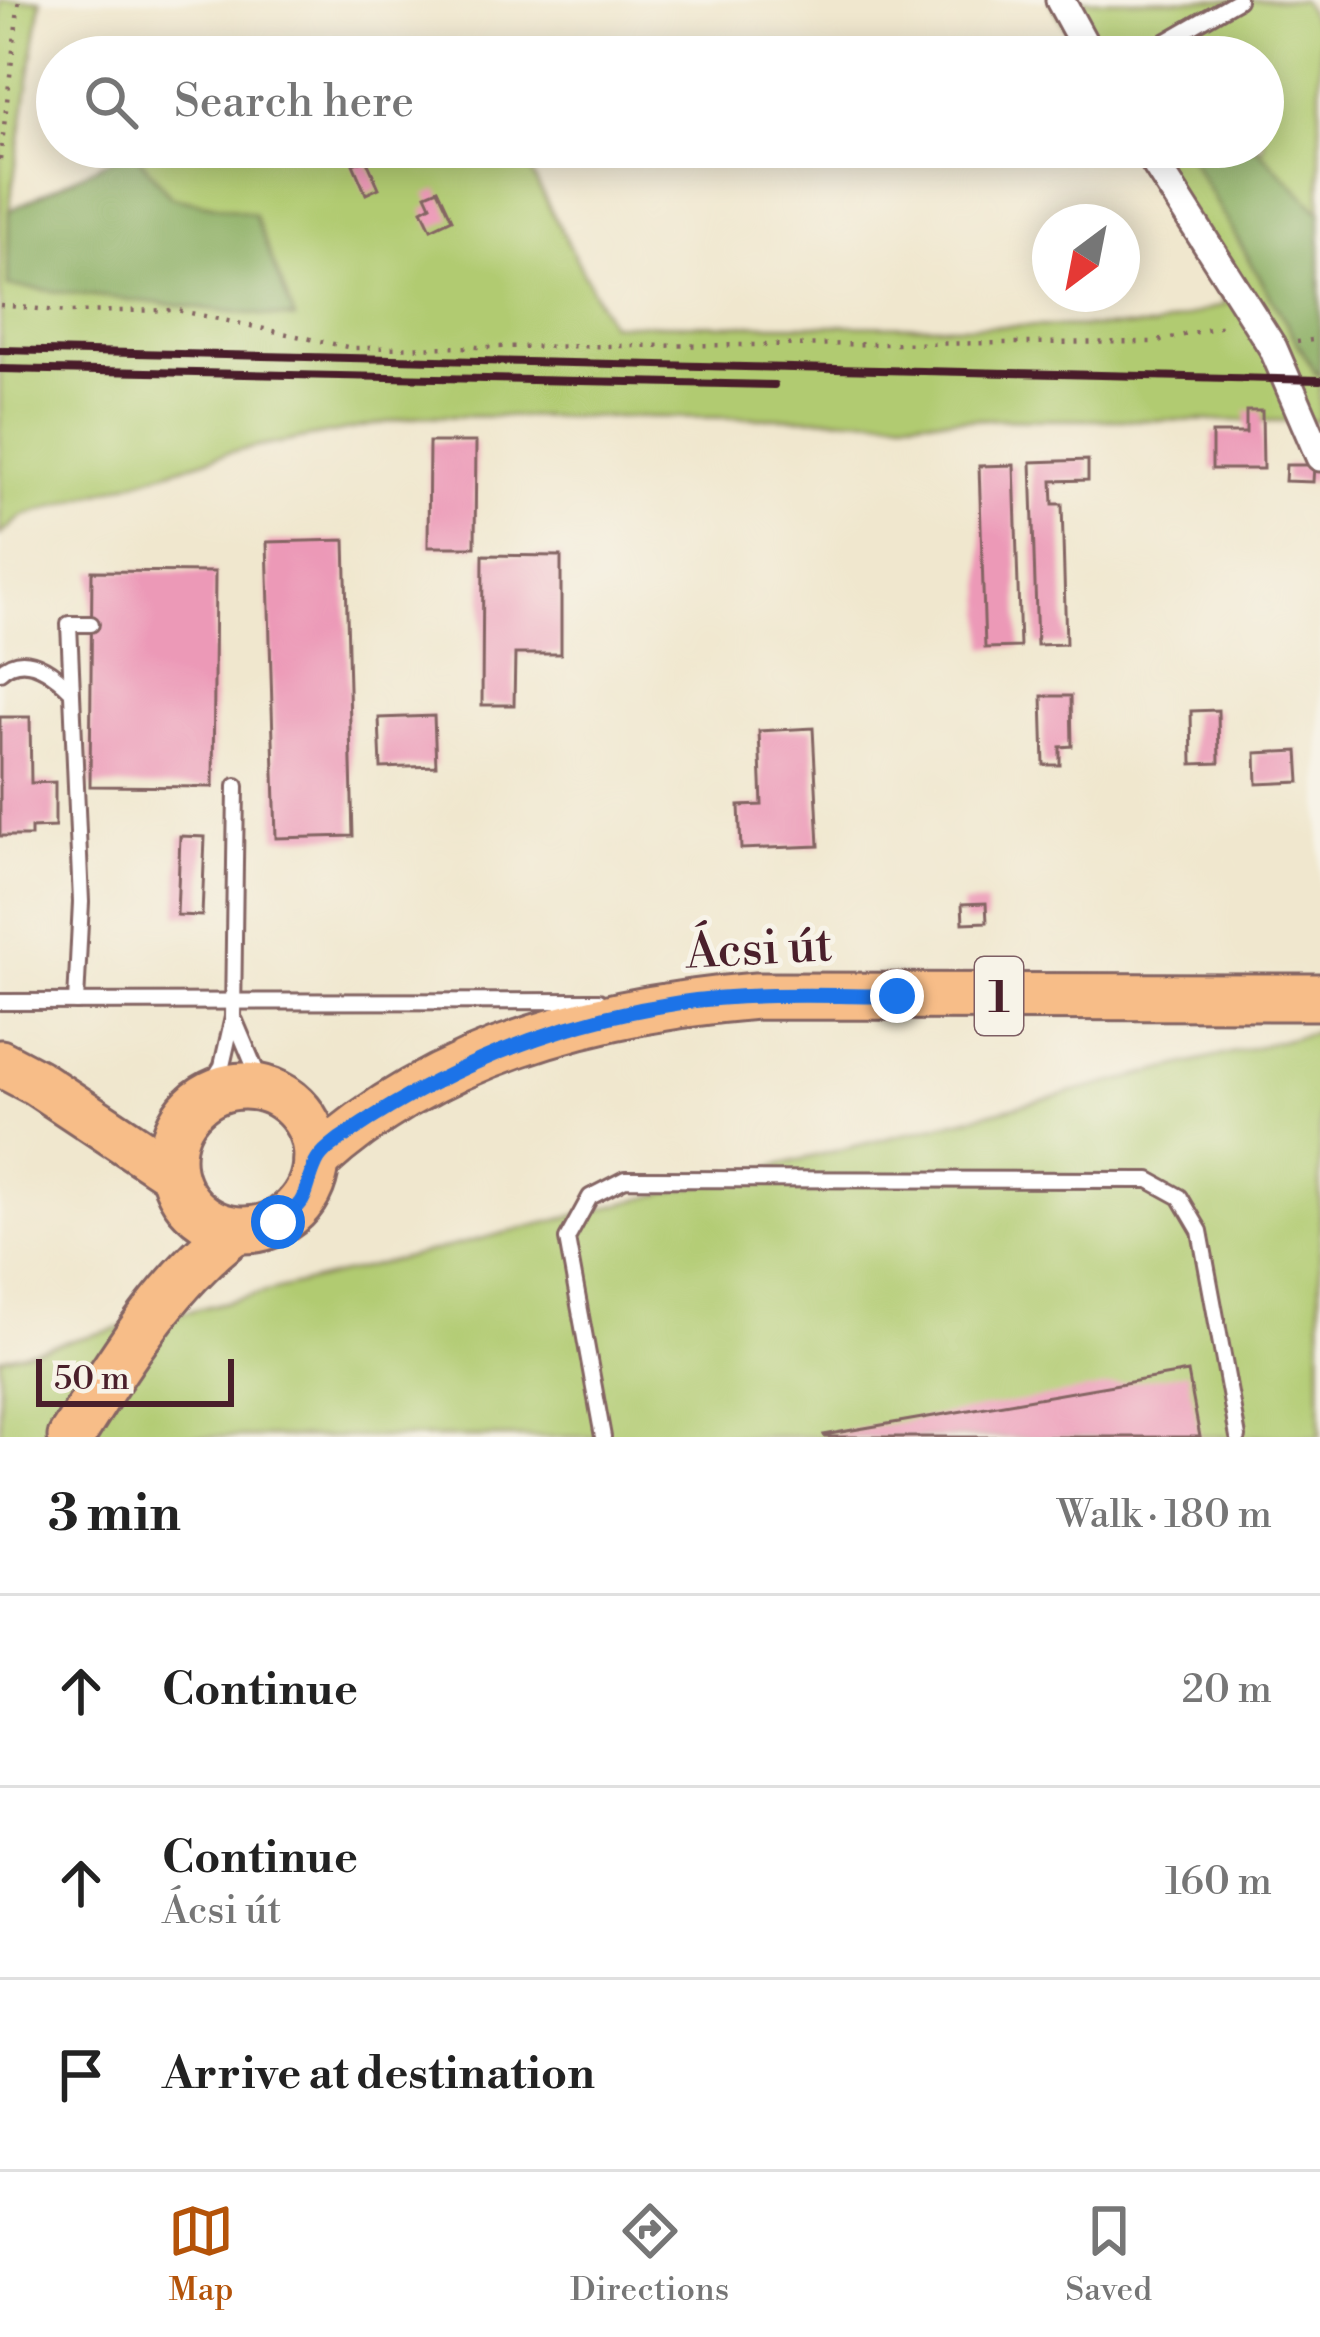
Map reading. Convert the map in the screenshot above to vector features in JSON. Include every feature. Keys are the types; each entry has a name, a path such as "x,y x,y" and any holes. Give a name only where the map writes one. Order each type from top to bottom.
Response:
{"main road":[{"name":"Ácsi út","path":"283,1099 346,1100 431,1080 509,1048 603,1018 679,1003 756,996 1320,997"},
{"name":"1","path":"18,1073 164,1115 238,1086 283,1099"},
{"name":"1","path":"18,1073 177,1183 204,1218 236,1230 268,1226 295,1209 312,1182 316,1161"},
{"name":"Ácsi út","path":"316,1161 343,1136 431,1080"},
{"path":"283,1099 310,1130 316,1161"},
{"path":"127,1349 168,1255 179,1216 174,1140 195,1106"},
{"path":"71,1437 127,1349 192,1268 236,1230"}],"street":[{"path":"1060,0 1080,36"},
{"path":"1158,168 1273,348 1320,457"}],"lane":[{"path":"1175,36 1238,0"},
{"path":"76,1002 81,902 69,624 92,624"},
{"path":"0,671 8,664 27,662 53,672 71,690"},
{"path":"195,1106 222,1066 233,1010 236,786"},
{"path":"0,1002 233,1010 604,1001"},
{"path":"233,1010 260,1080 283,1099"},
{"path":"603,1437 567,1239 590,1197 625,1179 1149,1180 1180,1197 1200,1231 1238,1437"}],"path":[{"path":"0,160 19,0"},
{"path":"0,304 67,312 177,310 352,348 1153,342 1250,318"}],"green space":[{"path":"0,0 41,0 9,211 9,286 254,214 171,197 147,168 529,168 610,324 1154,327 1226,304 1147,168 1196,168 1315,373 1320,374 1320,421 420,416 231,452 23,516 0,535"},
{"path":"1050,0 1302,0 1320,32 1320,212 1277,168 1284,168 1284,36 1071,36"},
{"path":"94,168 147,168 171,197 254,214 295,319 8,286 9,211"},
{"path":"1196,168 1277,168 1320,212 1320,374"},
{"path":"1320,1031 1320,1437 0,1437 0,1358"}],"building":[{"path":"355,168 370,168 379,188 366,194"},
{"path":"438,189 452,219 431,229 422,210 431,205 426,194"},
{"path":"1246,411 1262,411 1263,469 1212,469 1212,433 1246,433"},
{"path":"429,442 476,442 475,547 428,547"},
{"path":"1088,460 1088,480 1052,481 1053,504 1062,504 1066,644 1037,645 1031,462"},
{"path":"1014,465 1020,647 985,648 979,466"},
{"path":"1286,465 1314,465 1313,482 1285,481"},
{"path":"345,540 353,836 276,838 267,542"},
{"path":"483,555 561,556 561,654 515,654 514,705 482,705"},
{"path":"92,571 215,572 213,787 90,786"},
{"path":"1042,696 1071,696 1072,746 1060,747 1060,765 1044,765"},
{"path":"1218,710 1219,763 1192,764 1191,711"},
{"path":"434,716 436,766 381,768 379,718"},
{"path":"0,717 30,717 31,783 55,782 55,827 31,828 31,836 0,836"},
{"path":"813,728 819,846 741,849 739,806 762,805 759,731"},
{"path":"1298,751 1300,782 1257,784 1256,753"},
{"path":"180,836 205,837 202,916 177,915"},
{"path":"986,903 987,922 963,923 962,904"},
{"path":"1188,1372 1200,1437 824,1435"}],"railway":[{"path":"0,350 1320,380"},
{"path":"0,369 774,385"}],"route":[{"path":"278,1222 305,1196 316,1161 343,1136 431,1080 489,1054 603,1018 679,1003 756,996 897,996"}]}
